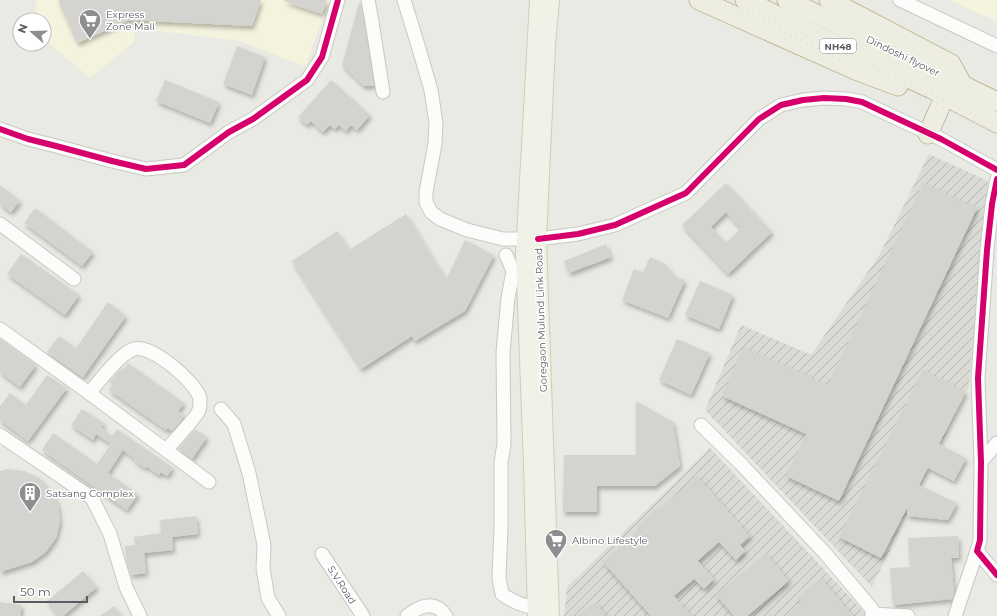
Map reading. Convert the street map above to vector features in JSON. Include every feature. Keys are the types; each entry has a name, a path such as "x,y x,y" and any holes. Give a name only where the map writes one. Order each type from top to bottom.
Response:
{"highway":[{"path":"699,0 858,71 917,93 946,89"},
{"name":"Dindoshi flyover","path":"745,0 946,89"},
{"name":"Dindoshi flyover","path":"787,0 946,89"},
{"path":"829,0 951,64 946,89 928,134"},
{"name":"NH48","path":"946,89 997,102"},
{"name":"NH48","path":"946,89 997,123"}],"main road":[{"name":"Goregaon Mulund Link Road","path":"538,0 531,239 532,464 542,570 551,616"},
{"name":"Goregaon Mulund Link Road","path":"531,239 551,0"},
{"name":"Goregaon Mulund Link Road","path":"536,612 542,570"}],"street":[{"path":"0,129 28,139 112,161 146,168 184,164 229,132 253,119 307,80 322,57 338,0"},
{"path":"368,0 383,92"},
{"path":"404,0 430,90 436,123 435,144 426,192 426,202 431,212 440,219 468,230 504,239 531,239 578,234 615,225 686,192 760,119 781,104 824,98 846,99 862,102 997,170"},
{"path":"900,0 997,46"},
{"path":"955,616 980,540 981,462 978,378 987,250 992,204 997,179"},
{"path":"0,224 74,279"},
{"path":"506,255 513,271 508,298 503,352 504,444 501,462 499,578 502,594 536,612"},
{"path":"0,329 209,482"},
{"path":"90,394 125,353 136,348 151,351 168,363 190,383 200,398 199,411 166,450"},
{"path":"221,409 234,424 250,472 264,545 263,568 268,598 279,616"},
{"path":"701,425 741,464 824,552 872,609 872,615 908,616"},
{"path":"0,435 92,498 110,534 126,587 140,616"},
{"path":"981,462 997,443"},
{"path":"977,551 997,575"},
{"name":"S.V.Road","path":"322,554 363,616"},
{"path":"407,616 423,606 436,606 441,609 446,616"}],"shaded area":[{"name":"Express Zone Mall","path":"37,0 330,0 306,67 240,41 135,28 134,42 90,78 52,46 52,12 35,12"},
{"path":"950,0 997,0 997,22"},
{"path":"929,154 988,181 969,386 872,587 705,410 741,325 811,355 880,254"},
{"path":"710,448 867,615 866,616 564,616 567,587"}],"building":[{"path":"58,0 261,0 252,26 129,20 77,43"},
{"path":"327,0 322,14 284,1"},
{"path":"359,3 361,4 374,86 364,86 342,65"},
{"path":"237,46 265,57 252,95 223,84"},
{"path":"165,80 219,102 210,123 156,101"},
{"path":"331,80 370,115 357,130 351,125 346,131 339,125 335,129 330,125 323,132 311,121 307,125 298,117"},
{"path":"726,183 772,232 728,274 682,225","holes":["726,212 741,228 726,243 711,227"]},
{"path":"923,183 977,208 839,501 786,476 806,434 722,396 743,347 828,385"},
{"path":"0,185 20,201 11,212 0,204"},
{"path":"35,208 93,252 82,266 24,223"},
{"path":"406,214 446,280 465,240 494,255 465,311 415,341 412,336 361,369 292,261 337,231 349,250"},
{"path":"606,244 611,257 569,273 564,261"},
{"path":"21,254 79,295 65,315 7,274"},
{"path":"650,257 665,264 676,277 685,280 668,318 622,300 634,269 643,272"},
{"path":"700,281 733,295 719,329 685,315"},
{"path":"108,302 126,316 83,377 47,352 59,336 76,348"},
{"path":"0,339 36,365 20,387 0,372"},
{"path":"677,339 710,353 691,395 659,380"},
{"path":"128,363 184,403 178,411 184,415 181,419 182,420 172,431 168,428 166,430 109,390 113,385 109,382 122,368 124,369"},
{"path":"923,370 966,392 939,444 966,458 954,481 928,468 919,485 957,503 948,520 907,516 907,508 881,558 839,537"},
{"path":"47,375 67,388 28,441 0,420 0,406 10,393 26,405"},
{"path":"636,401 673,422 680,466 655,486 597,486 597,512 563,512 564,455 636,455"},
{"path":"82,409 104,423 101,427 112,436 117,429 173,468 167,476 160,472 159,475 146,466 145,468 123,450 108,473 138,494 127,510 42,450 53,433 97,464 111,444 96,434 93,440 71,425"},
{"path":"195,429 207,437 192,459 178,449"},
{"name":"Satsang Complex","path":"7,469 24,471 39,478 51,490 58,505 60,522 56,538 46,552 32,562 0,572 0,471"},
{"path":"697,476 750,536 740,545 745,551 736,560 719,542 698,561 714,579 704,589 694,579 674,596 692,616 651,616 603,562 640,529 637,526"},
{"path":"196,516 198,534 172,537 173,550 144,553 146,573 131,575 127,562 125,546 135,545 134,537 161,533 160,520"},
{"path":"958,536 959,558 951,558 954,593 952,599 893,605 890,568 910,567 908,538"},
{"path":"766,553 789,581 747,616 734,616 716,595"},
{"path":"83,571 97,587 63,616 59,616 47,601"},
{"path":"821,578 853,616 786,616 801,603 797,598"},
{"path":"0,602 22,605 20,616 0,616"},
{"path":"596,602 606,616 577,616"},
{"path":"114,606 121,616 100,616"}],"railway":[{"path":"714,0 997,133"},
{"path":"731,0 997,125"}],"cycle path":[{"path":"0,129 28,139 146,169 184,165 229,132 253,119 307,80 322,57 338,0"},
{"path":"538,239 578,234 615,225 686,193 759,119 781,105 803,100 824,98 846,99 862,102 941,139 997,170"},
{"path":"997,179 992,204 987,250 978,378 981,462 980,540 977,551 997,575"}],"place":[{"name":"Express Zone Mall","path":"90,40"},
{"name":"Satsang Complex","path":"30,512"},
{"name":"Albino Lifestyle","path":"556,560"}]}
